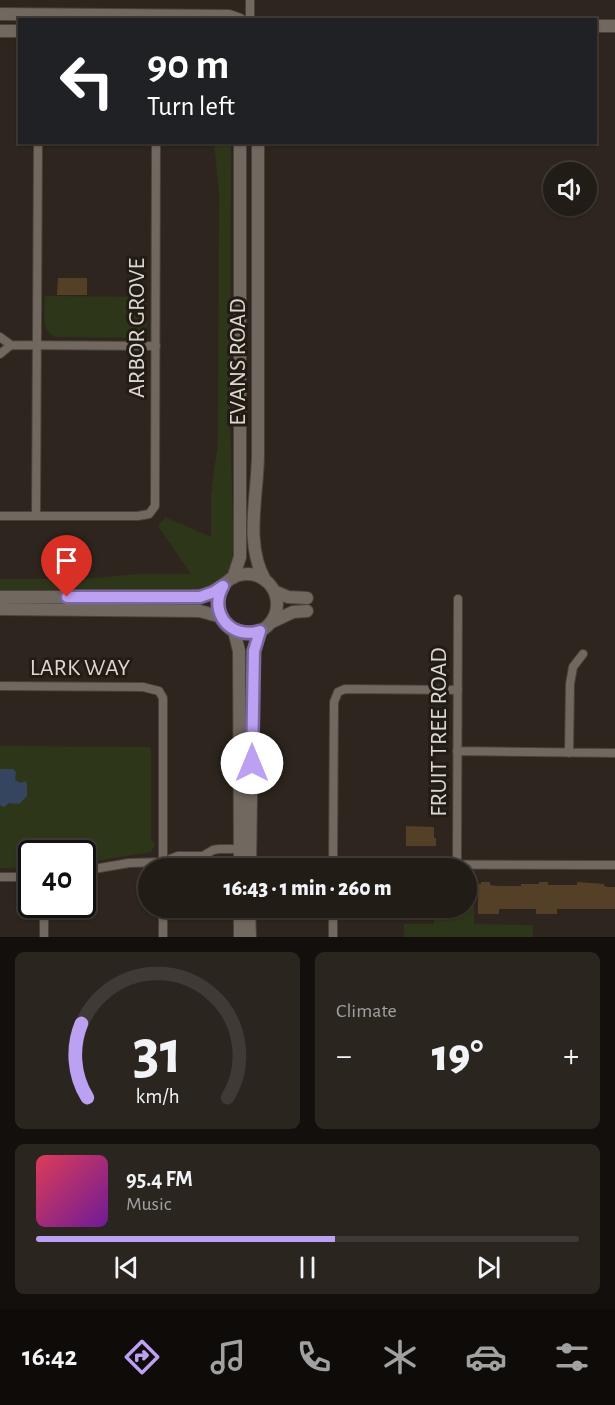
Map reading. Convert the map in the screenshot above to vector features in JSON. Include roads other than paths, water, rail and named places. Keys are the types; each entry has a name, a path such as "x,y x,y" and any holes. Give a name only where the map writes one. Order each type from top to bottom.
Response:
{"street":[{"path":"250,0 250,18"},
{"path":"0,14 229,16 234,18"},
{"path":"597,26 615,26"},
{"path":"0,31 18,31"},
{"path":"0,516 36,516 38,144"},
{"name":"ARBOR GROVE","path":"36,516 144,516 155,506 156,144"},
{"name":"EVANS ROAD","path":"228,582 240,557 240,144"},
{"name":"EVANS ROAD","path":"258,144 258,470 255,546 256,562 266,580"},
{"path":"239,324 258,324"},
{"path":"0,337 11,345 156,346"},
{"path":"0,354 11,345"},
{"path":"0,597 189,597 206,595 239,575 253,575 266,580 277,597 277,611 270,623"},
{"path":"228,582 218,605 224,623 234,631 247,634 260,631 270,623 293,612 307,611"},
{"path":"274,591 288,597 307,598"},
{"name":"FRUIT TREE ROAD","path":"457,858 458,599"},
{"path":"0,609 200,611 221,617"},
{"path":"234,631 239,651 240,849 244,858"},
{"path":"247,858 254,651 260,631"},
{"path":"569,753 570,684 573,667 583,654"},
{"name":"LARK WAY","path":"0,686 144,687 159,691 163,698 163,858"},
{"path":"333,858 334,702 338,692 345,689 458,690"},
{"path":"457,751 615,753"},
{"path":"175,858 203,856 213,850 240,849"},
{"path":"96,869 138,864"},
{"path":"477,864 615,865"},
{"path":"0,877 18,877"},
{"path":"44,918 44,937"},
{"path":"163,918 163,937"},
{"path":"240,918 240,937"},
{"path":"249,918 250,937"},
{"path":"333,918 333,937"}],"water":[{"path":"0,769 13,769 16,772 15,780 21,783 25,781 27,784 27,796 19,804 9,803 4,807 0,805"}]}
